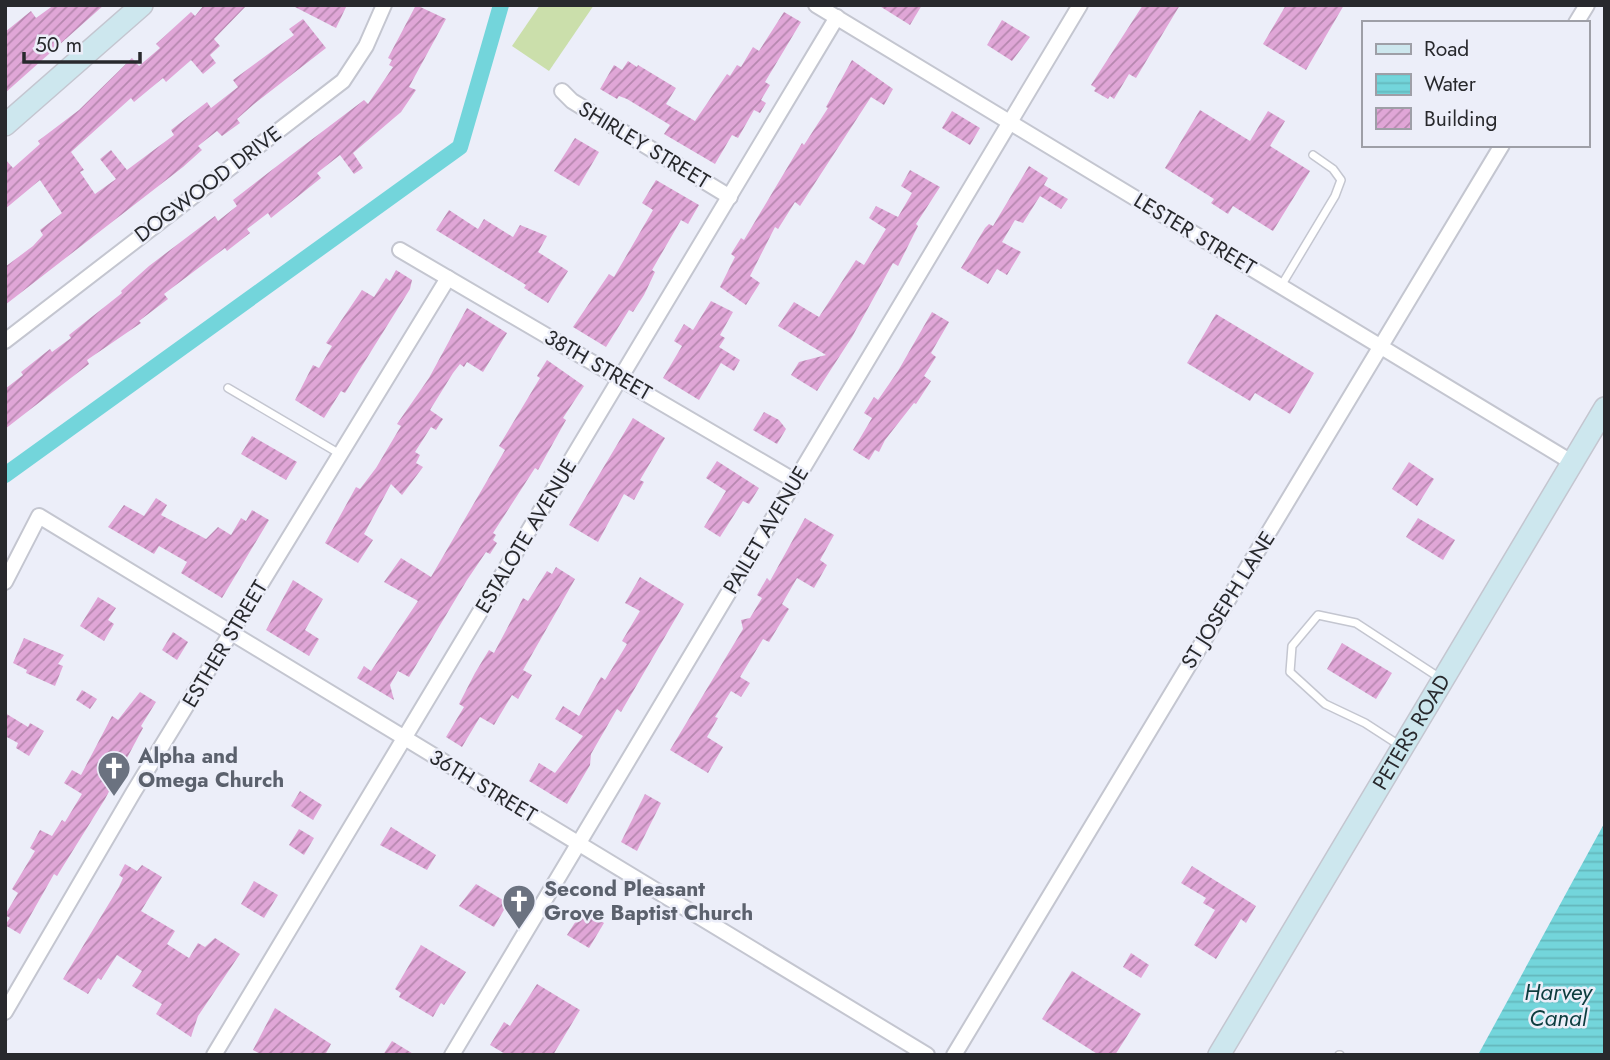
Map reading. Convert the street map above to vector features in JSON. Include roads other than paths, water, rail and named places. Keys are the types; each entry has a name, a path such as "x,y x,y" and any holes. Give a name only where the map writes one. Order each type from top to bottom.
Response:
{"main road":[{"path":"5,125 142,5"},
{"name":"PETERS ROAD","path":"1219,1055 1605,408"}],"street":[{"name":"DOGWOOD DRIVE","path":"5,341 343,81 366,46 384,5"},
{"name":"LESTER STREET","path":"816,5 1573,463"},
{"name":"PAILET AVENUE","path":"452,1055 1080,5"},
{"path":"1577,21 1587,5"},
{"name":"ESTALOTE AVENUE","path":"214,1055 837,17"},
{"name":"SHIRLEY STREET","path":"562,91 572,101 730,197"},
{"name":"ST JOSEPH LANE","path":"954,1055 1501,147"},
{"name":"38TH STREET","path":"400,250 795,481"},
{"name":"ESTHER STREET","path":"5,1012 10,994 448,278"},
{"name":"36TH STREET","path":"5,582 39,516 927,1055"}],"lane":[{"path":"1281,286 1335,196 1341,180 1333,169 1313,155"},
{"path":"228,388 341,454"},
{"path":"1403,747 1365,723 1325,704 1290,672 1292,646 1318,615 1356,623 1443,680"}],"water":[{"name":"Harvey Canal","path":"1605,822 1605,1055 1478,1055"}],"waterway":[{"path":"5,475 460,147 501,5"}],"place":[{"name":"Alpha and Omega Church","path":"114,798"},
{"name":"Second Pleasant Grove Baptist Church","path":"519,931"}]}
